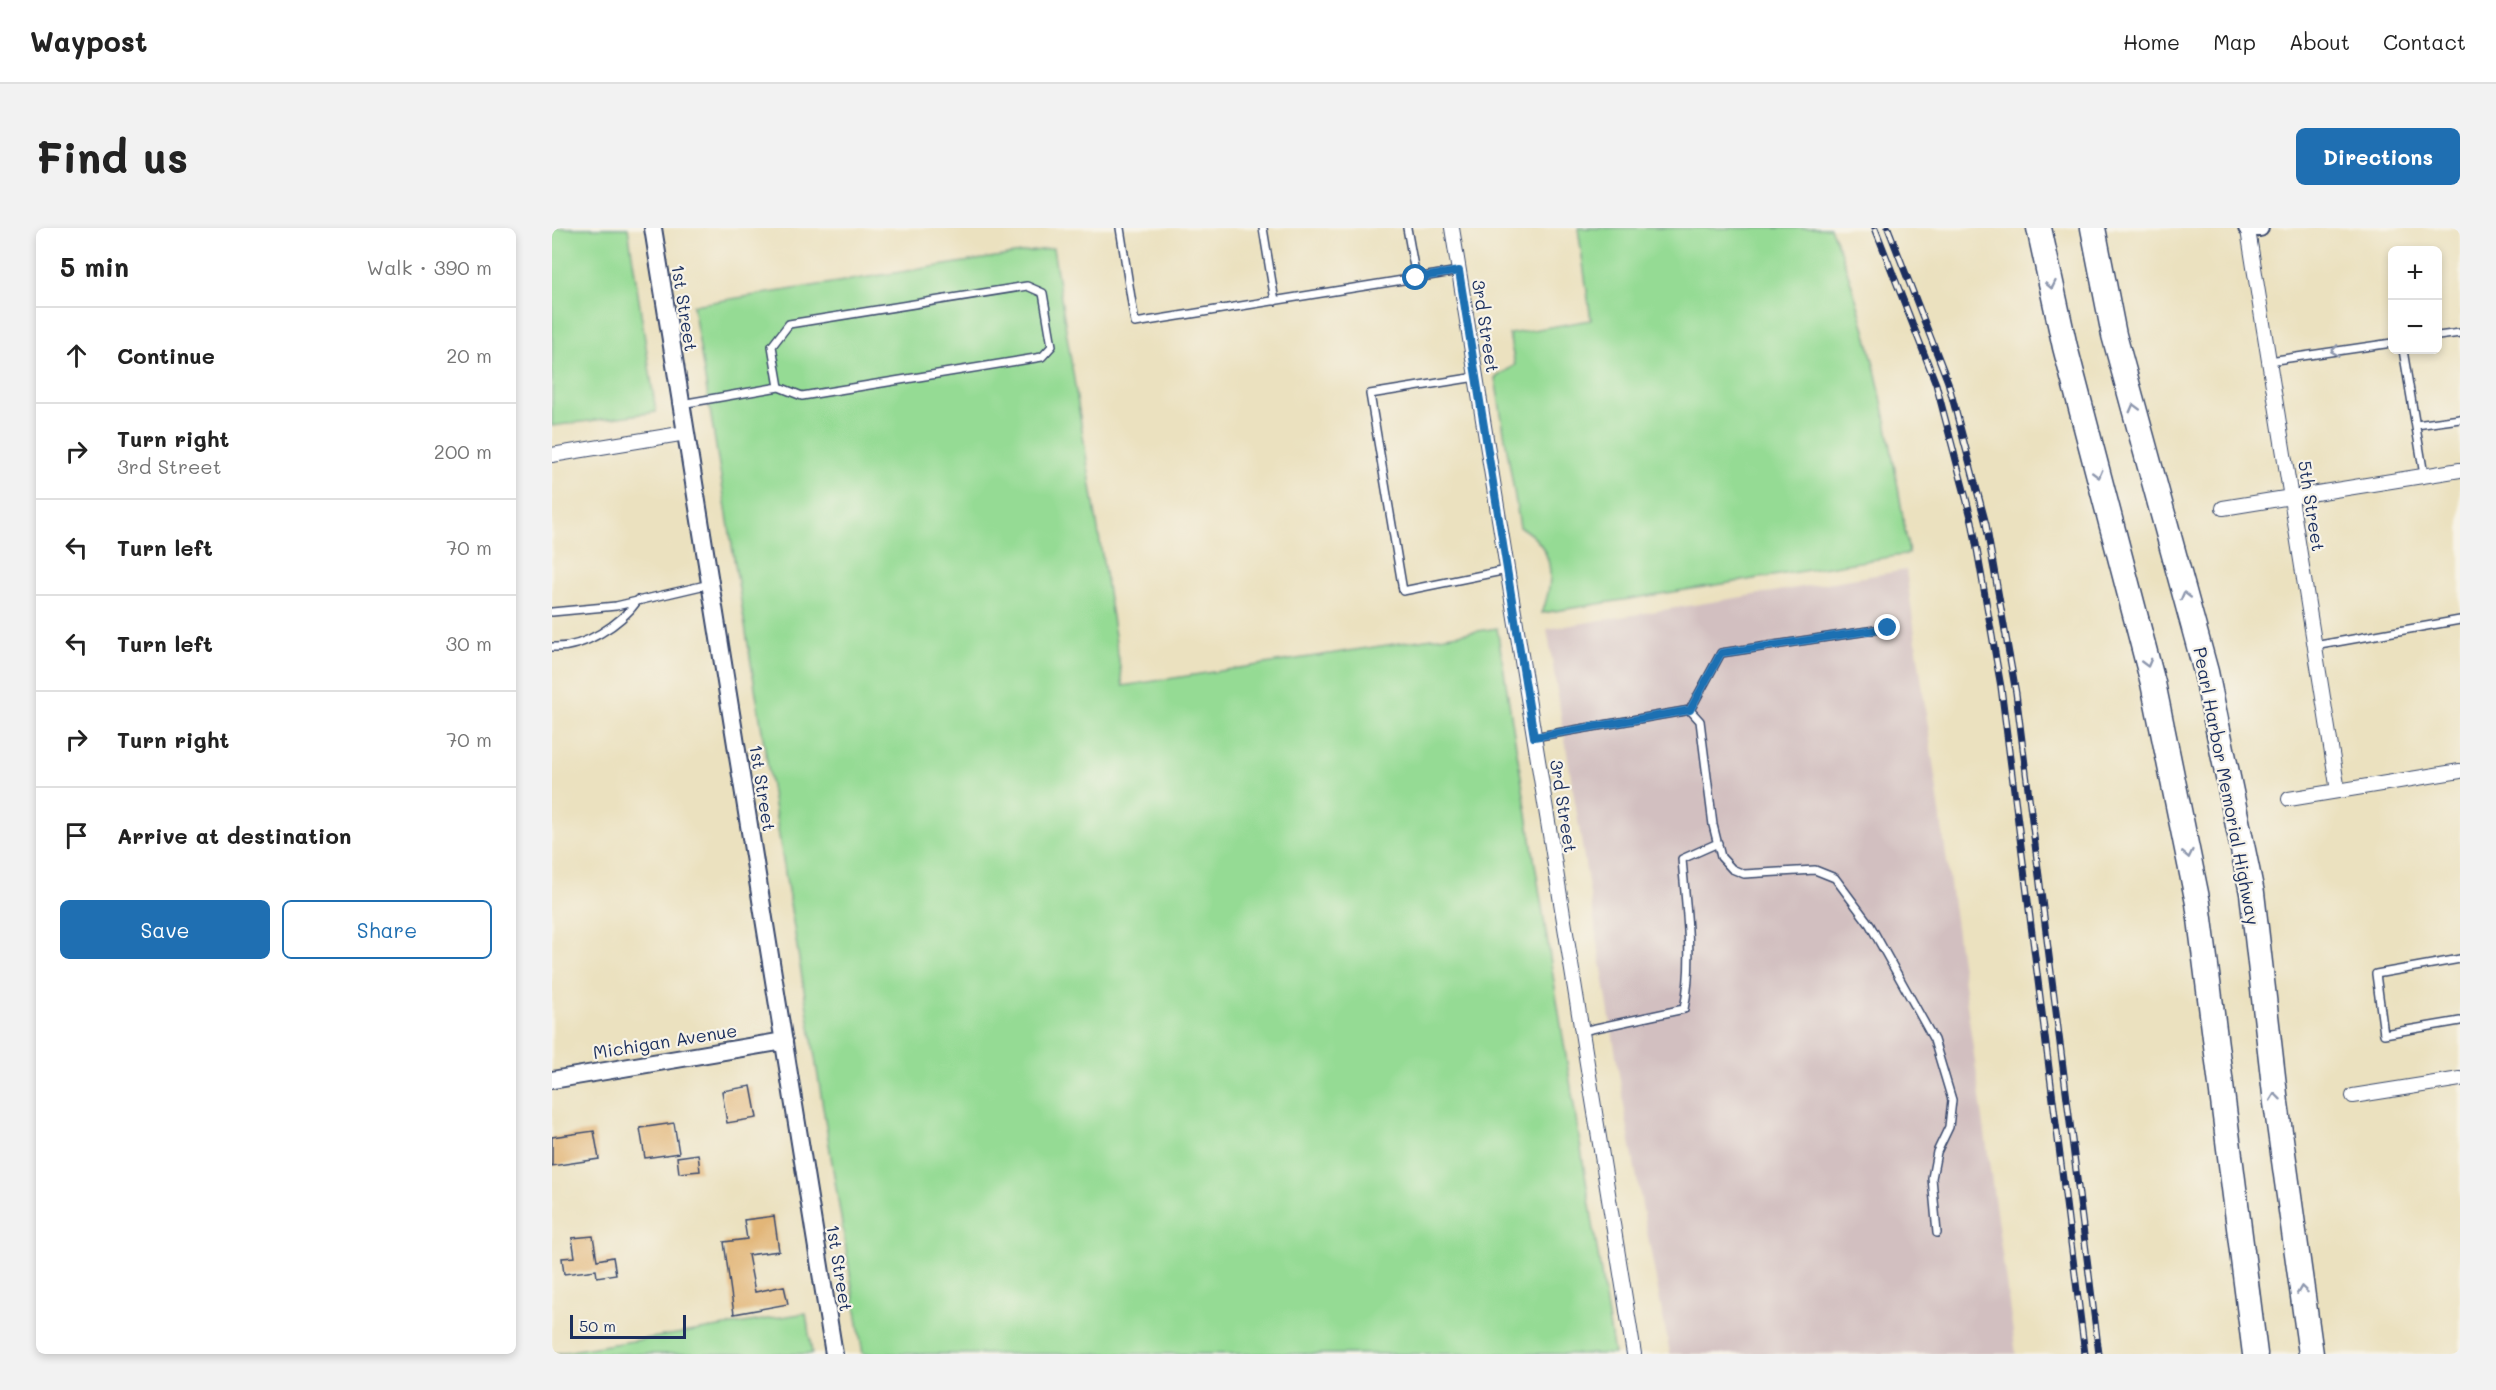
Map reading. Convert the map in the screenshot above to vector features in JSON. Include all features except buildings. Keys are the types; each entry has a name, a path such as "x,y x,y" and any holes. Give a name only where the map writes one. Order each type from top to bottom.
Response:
{"highway":[{"path":"2038,228 2065,347 2153,684 2198,903 2255,1354"},
{"name":"Pearl Harbor Memorial Highway","path":"2093,228 2114,335 2206,672 2252,893 2276,1103 2311,1351"}],"street":[{"name":"1st Street","path":"653,228 834,1354"},
{"name":"3rd Street","path":"1452,228 1634,1354"},
{"name":"5th Street","path":"2252,229 2269,361 2338,791"},
{"path":"552,455 686,433"},
{"path":"2223,508 2460,470"},
{"path":"2289,799 2460,771"},
{"name":"Michigan Avenue","path":"552,1080 784,1041"},
{"path":"2353,1096 2460,1079"}],"lane":[{"path":"1120,228 1135,323 1459,271"},
{"path":"1263,228 1275,301"},
{"path":"1407,228 1416,278"},
{"path":"681,404 779,387 802,396 1042,357 1052,346 1043,293 1027,286 789,324 772,346 779,387"},
{"path":"2442,335 2460,333"},
{"path":"2269,361 2388,344"},
{"path":"2404,354 2424,475"},
{"path":"1476,376 1370,394 1403,591 1507,570"},
{"path":"2416,425 2460,418"},
{"path":"552,612 616,606 710,584"},
{"path":"552,647 578,642 612,629 630,613 638,600"},
{"path":"2314,646 2460,620"},
{"path":"1690,710 1721,653 1888,628"},
{"path":"1534,737 1690,710"},
{"path":"1690,710 1700,721 1721,857 1732,869 1744,874 1815,870 1835,878 1870,925 1935,1040 1952,1100 1949,1127 1937,1152 1932,1178 1937,1233"},
{"path":"1582,1031 1684,1009 1688,990 1689,946 1682,859 1718,843"},
{"path":"2460,958 2376,974 2384,1034 2460,1021"}],"shaded area":[{"path":"1906,570 2016,1354 1670,1354 1629,1136 1547,629"}],"green space":[{"path":"552,228 628,228 656,412 552,426"},
{"path":"1578,228 1830,228 1848,274 1874,364 1909,554 1542,613 1549,588 1549,564 1540,544 1520,527 1495,378 1515,365 1509,334 1591,320"},
{"path":"1053,248 1123,686 1497,628 1614,1354 863,1354 693,305"},
{"path":"806,1313 812,1354 552,1354"}],"railway":[{"path":"1875,228 1936,384 1972,521 2001,687 2085,1354"},
{"path":"1888,228 1948,382 1986,524 2016,693 2099,1354"}],"route":[{"path":"1416,278 1459,271 1534,737 1690,710 1721,653 1888,628"}]}
